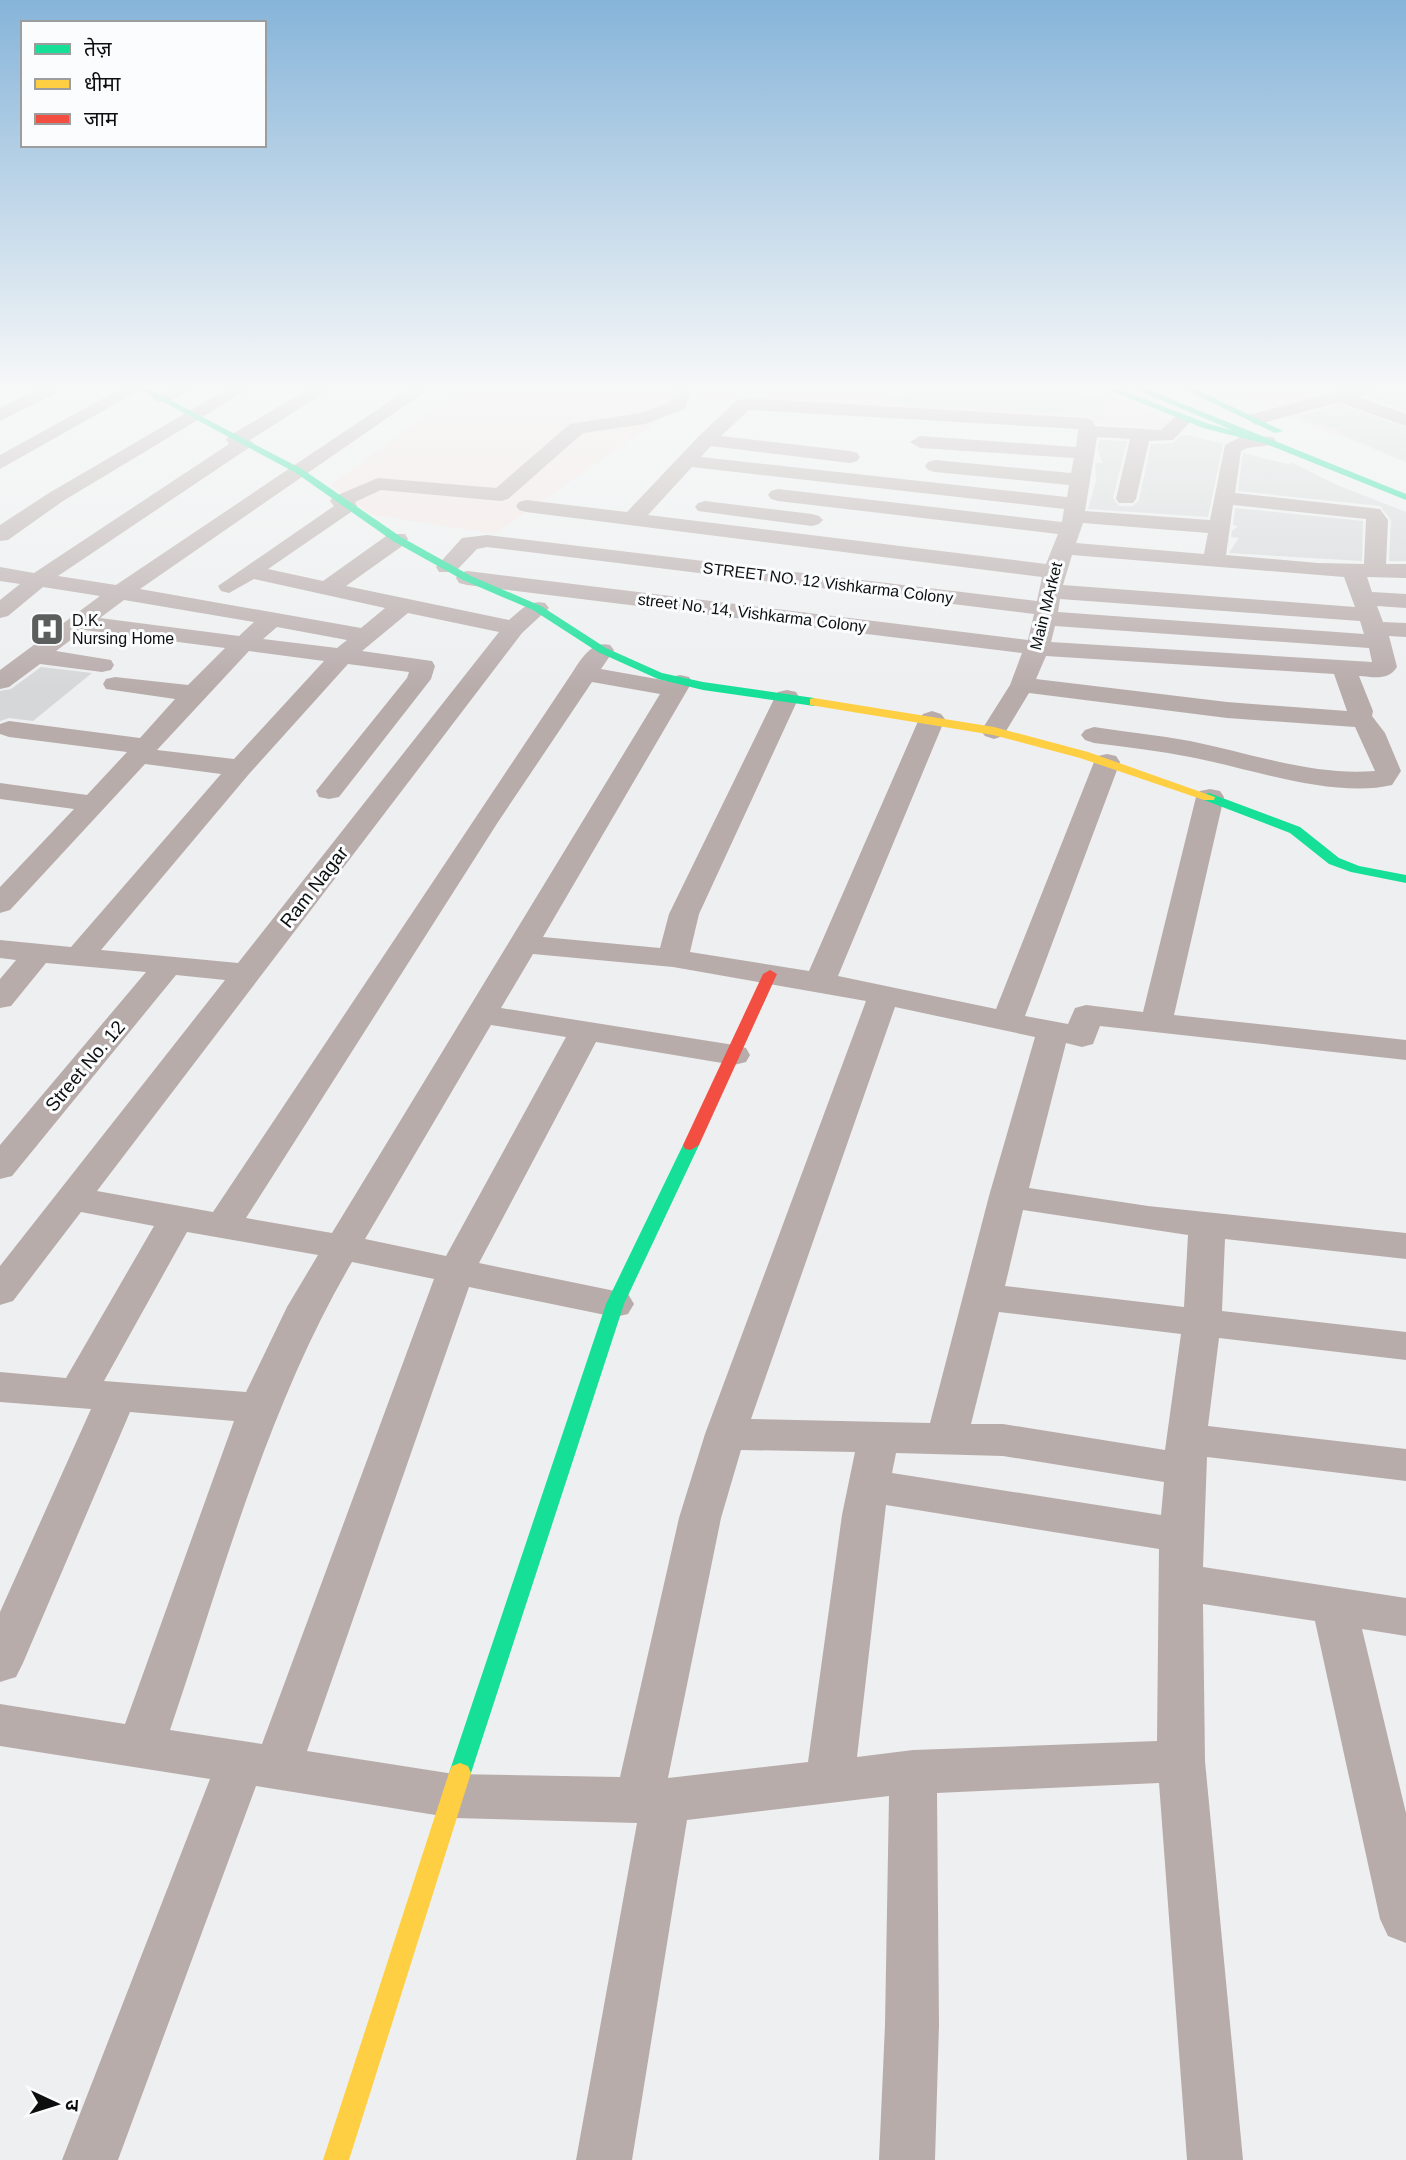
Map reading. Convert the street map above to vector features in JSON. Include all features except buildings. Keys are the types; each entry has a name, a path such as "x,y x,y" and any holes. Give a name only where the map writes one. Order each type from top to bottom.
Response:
{"street":[{"path":"0,535 68,490"},
{"path":"0,611 38,580 170,490"},
{"path":"0,682 119,593 271,490"},
{"path":"324,490 397,539 457,573 537,608 593,661 678,686 788,697 932,719 1095,750 1190,749 1273,769 1369,781 1387,777 1388,771 1378,747 1368,726 1359,716 1344,669"},
{"path":"229,586 343,504 368,490"},
{"path":"443,490 501,495 507,490"},
{"path":"632,520 658,490"},
{"path":"874,550 902,490"},
{"path":"912,490 1059,559 1216,543"},
{"name":"Main MArket","path":"994,731 1023,685 1037,648 1077,490"},
{"path":"1126,499 1128,490"},
{"path":"1216,543 1225,490"},
{"path":"1390,490 1406,497"},
{"path":"760,492 894,508 1059,559 1406,630"},
{"path":"1223,498 1367,512 1387,521 1368,565 1371,621"},
{"path":"648,500 845,524"},
{"path":"526,506 874,550 1059,559 1216,543 1406,571"},
{"path":"327,589 397,539"},
{"name":"STREET NO. 12 Vishkarma Colony","path":"457,573 466,546 475,541 608,554 750,574 1059,559"},
{"path":"250,572 513,628"},
{"name":"street No. 14, Vishkarma Colony","path":"457,573 1037,648 1382,670 1385,667 1371,621"},
{"path":"0,574 364,636"},
{"path":"1371,621 1406,601"},
{"path":"80,955 240,768 342,656 403,605"},
{"name":"Ram Nagar","path":"0,1292 513,628 537,608"},
{"path":"0,904 191,694 241,644 271,620"},
{"path":"81,623 417,664 424,669 419,679 329,791"},
{"path":"36,656 191,694"},
{"path":"223,1225 484,822 593,661"},
{"path":"1023,685 1113,698 1340,721 1350,721 1359,716"},
{"path":"141,1745 258,1408 306,1307 678,686"},
{"path":"673,958 684,914 788,697"},
{"path":"1007,1022 1113,698"},
{"path":"820,982 932,719"},
{"path":"3,731 240,768"},
{"path":"1378,747 1406,749"},
{"path":"1095,750 1295,830 1334,861 1356,869 1406,879"},
{"path":"0,791 93,804"},
{"path":"1156,1023 1210,797"},
{"path":"0,866 32,870"},
{"path":"525,944 673,958 820,982 1082,1037 1086,1015 1406,1050"},
{"path":"0,949 245,973"},
{"path":"0,999 40,953"},
{"name":"Street No. 12","path":"0,1168 169,964"},
{"path":"336,2160 513,1606 615,1304 770,974"},
{"path":"604,2160 653,1800 701,1518 725,1434 884,995"},
{"path":"482,1014 734,1055"},
{"path":"90,2160 259,1765 456,1271 586,1031"},
{"path":"947,1437 1007,1196 1053,1031"},
{"path":"1007,1196 1207,1225 1406,1247"},
{"path":"74,1199 341,1247 615,1304"},
{"path":"0,1663 97,1393 178,1216"},
{"path":"1207,1225 1202,1324 1186,1454 1181,1559 1181,1762 1215,2160"},
{"path":"984,1297 1406,1346"},
{"path":"0,1387 258,1408"},
{"path":"725,1434 947,1437 1186,1454 1406,1465"},
{"path":"830,1782 868,1486 879,1437"},
{"path":"868,1486 1181,1559 1334,1606 1406,1617"},
{"path":"1334,1606 1406,1919"},
{"path":"0,1726 141,1745 454,1796 653,1800 913,1772 1181,1762"},
{"path":"907,2160 912,2025 913,1772"}],"shaded area":[{"path":"337,490 558,490 494,534 370,514"}],"traffic: fast":[{"path":"326,490 397,539 467,578 537,608 602,650 658,676 703,686 814,702"},
{"path":"1388,490 1406,497"},
{"path":"1209,797 1295,830 1334,861 1356,869 1406,879"},
{"path":"460,1773 615,1304 691,1145"}],"traffic: slow":[{"path":"814,702 994,731 1084,755 1209,797"},
{"path":"336,2160 460,1773"}],"traffic: jam":[{"path":"691,1145 770,974"}],"place":[{"name":"D.K. Nursing Home","path":"47,629"}]}
